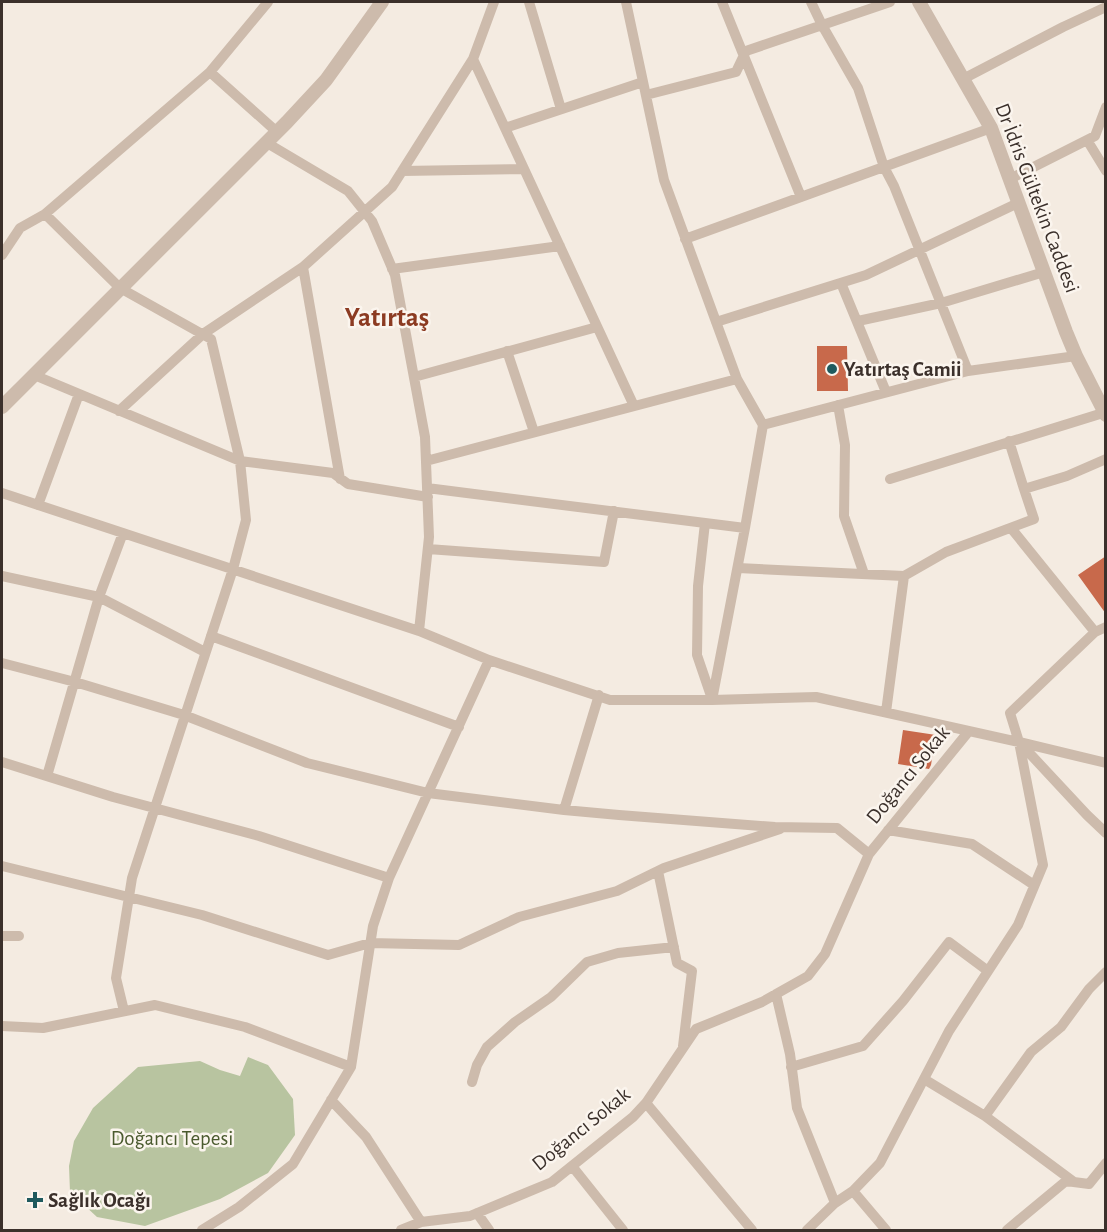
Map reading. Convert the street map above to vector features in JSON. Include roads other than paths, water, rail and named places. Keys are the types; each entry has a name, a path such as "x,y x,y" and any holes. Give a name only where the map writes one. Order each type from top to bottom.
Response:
{"street":[{"path":"2,255 20,228 45,214 210,72 268,2"},
{"path":"2,407 267,143 326,80 382,2"},
{"path":"119,411 203,334 303,267 392,187 473,58 494,2"},
{"path":"529,2 561,110"},
{"path":"626,2 664,180 737,379 763,425 712,700"},
{"path":"722,2 801,197"},
{"path":"811,2 858,88 884,167 920,249 968,371"},
{"path":"645,95 736,72 746,51 890,2"},
{"name":"Dr İdris Gültekin Caddesi","path":"919,2 991,128 1076,356 1105,413"},
{"path":"963,79 1106,7"},
{"path":"473,58 634,406"},
{"path":"210,72 277,132"},
{"path":"505,128 643,82"},
{"path":"1010,179 1095,136 1106,107"},
{"path":"685,239 991,128"},
{"path":"1087,140 1106,171"},
{"path":"267,143 348,191 372,221 395,275 425,437 429,537 419,631"},
{"path":"402,171 524,169"},
{"path":"716,322 866,274 1018,203"},
{"path":"45,214 120,288 211,339 240,461 246,520 233,569 132,878 116,978 124,1011"},
{"path":"392,269 560,246"},
{"path":"303,267 340,479"},
{"path":"858,321 941,303 1044,272"},
{"path":"841,283 886,392"},
{"path":"414,377 597,327"},
{"path":"507,351 534,432"},
{"path":"763,425 968,371 1076,356"},
{"path":"34,375 240,461 333,473 348,484 745,528"},
{"path":"426,461 737,379"},
{"path":"38,505 79,394"},
{"path":"838,405 845,444 844,516 864,574"},
{"path":"890,479 1105,413"},
{"path":"738,568 904,576 946,552 1034,519 1009,441"},
{"path":"1024,489 1067,476 1106,459"},
{"path":"2,493 419,631 489,660 610,700 816,697 1106,763"},
{"path":"428,549 604,562 614,512"},
{"path":"705,523 698,586 697,655 712,700"},
{"path":"807,1230 880,1163 950,1031 1018,925 1043,865 1019,742 1010,713 1100,629 1011,528"},
{"path":"47,776 99,597 123,533"},
{"path":"2,576 99,597 205,652"},
{"path":"886,712 904,576"},
{"path":"210,636 459,727"},
{"path":"202,1230 239,1207 293,1164 351,1067 373,926 389,878 489,660"},
{"path":"2,663 184,715 307,763 428,793 564,810 786,827 837,828 868,854"},
{"path":"564,810 599,695"},
{"name":"Doğancı Sokak","path":"401,1230 421,1222 470,1216 552,1182 633,1117 646,1102 696,1029 762,1002 808,976 825,954 868,854 969,731"},
{"path":"1019,742 1106,833"},
{"path":"2,762 154,808 259,836 389,878"},
{"path":"2,866 202,915 328,955 370,943 459,945 519,917 617,891 658,871 786,827"},
{"path":"888,830 972,844 1034,885"},
{"path":"658,871 677,963 692,971 683,1048"},
{"path":"2,936 19,936"},
{"path":"792,1067 863,1046 903,1001 949,942 988,971"},
{"path":"472,1082 477,1065 487,1047 515,1022 550,997 587,962 618,953 674,947"},
{"path":"985,1116 1031,1053 1061,1027 1089,989 1106,972"},
{"path":"776,994 792,1067 797,1108 835,1203"},
{"path":"2,1026 43,1028 155,1005 234,1024 351,1067"},
{"path":"924,1079 985,1116 1074,1182"},
{"path":"331,1100 366,1137 421,1222"},
{"path":"646,1102 752,1230"},
{"path":"1007,1230 1065,1181 1089,1184 1106,1163"},
{"path":"572,1166 623,1230"},
{"path":"852,1191 886,1230"},
{"path":"477,1213 489,1230"}],"place":[{"name":"Yatırtaş Camii","path":"832,369"},
{"name":"Sağlık Ocağı","path":"35,1200"}],"district":[{"name":"Yatırtaş","path":"387,317"}],"park label":[{"name":"Doğancı Tepesi","path":"172,1138"}]}
